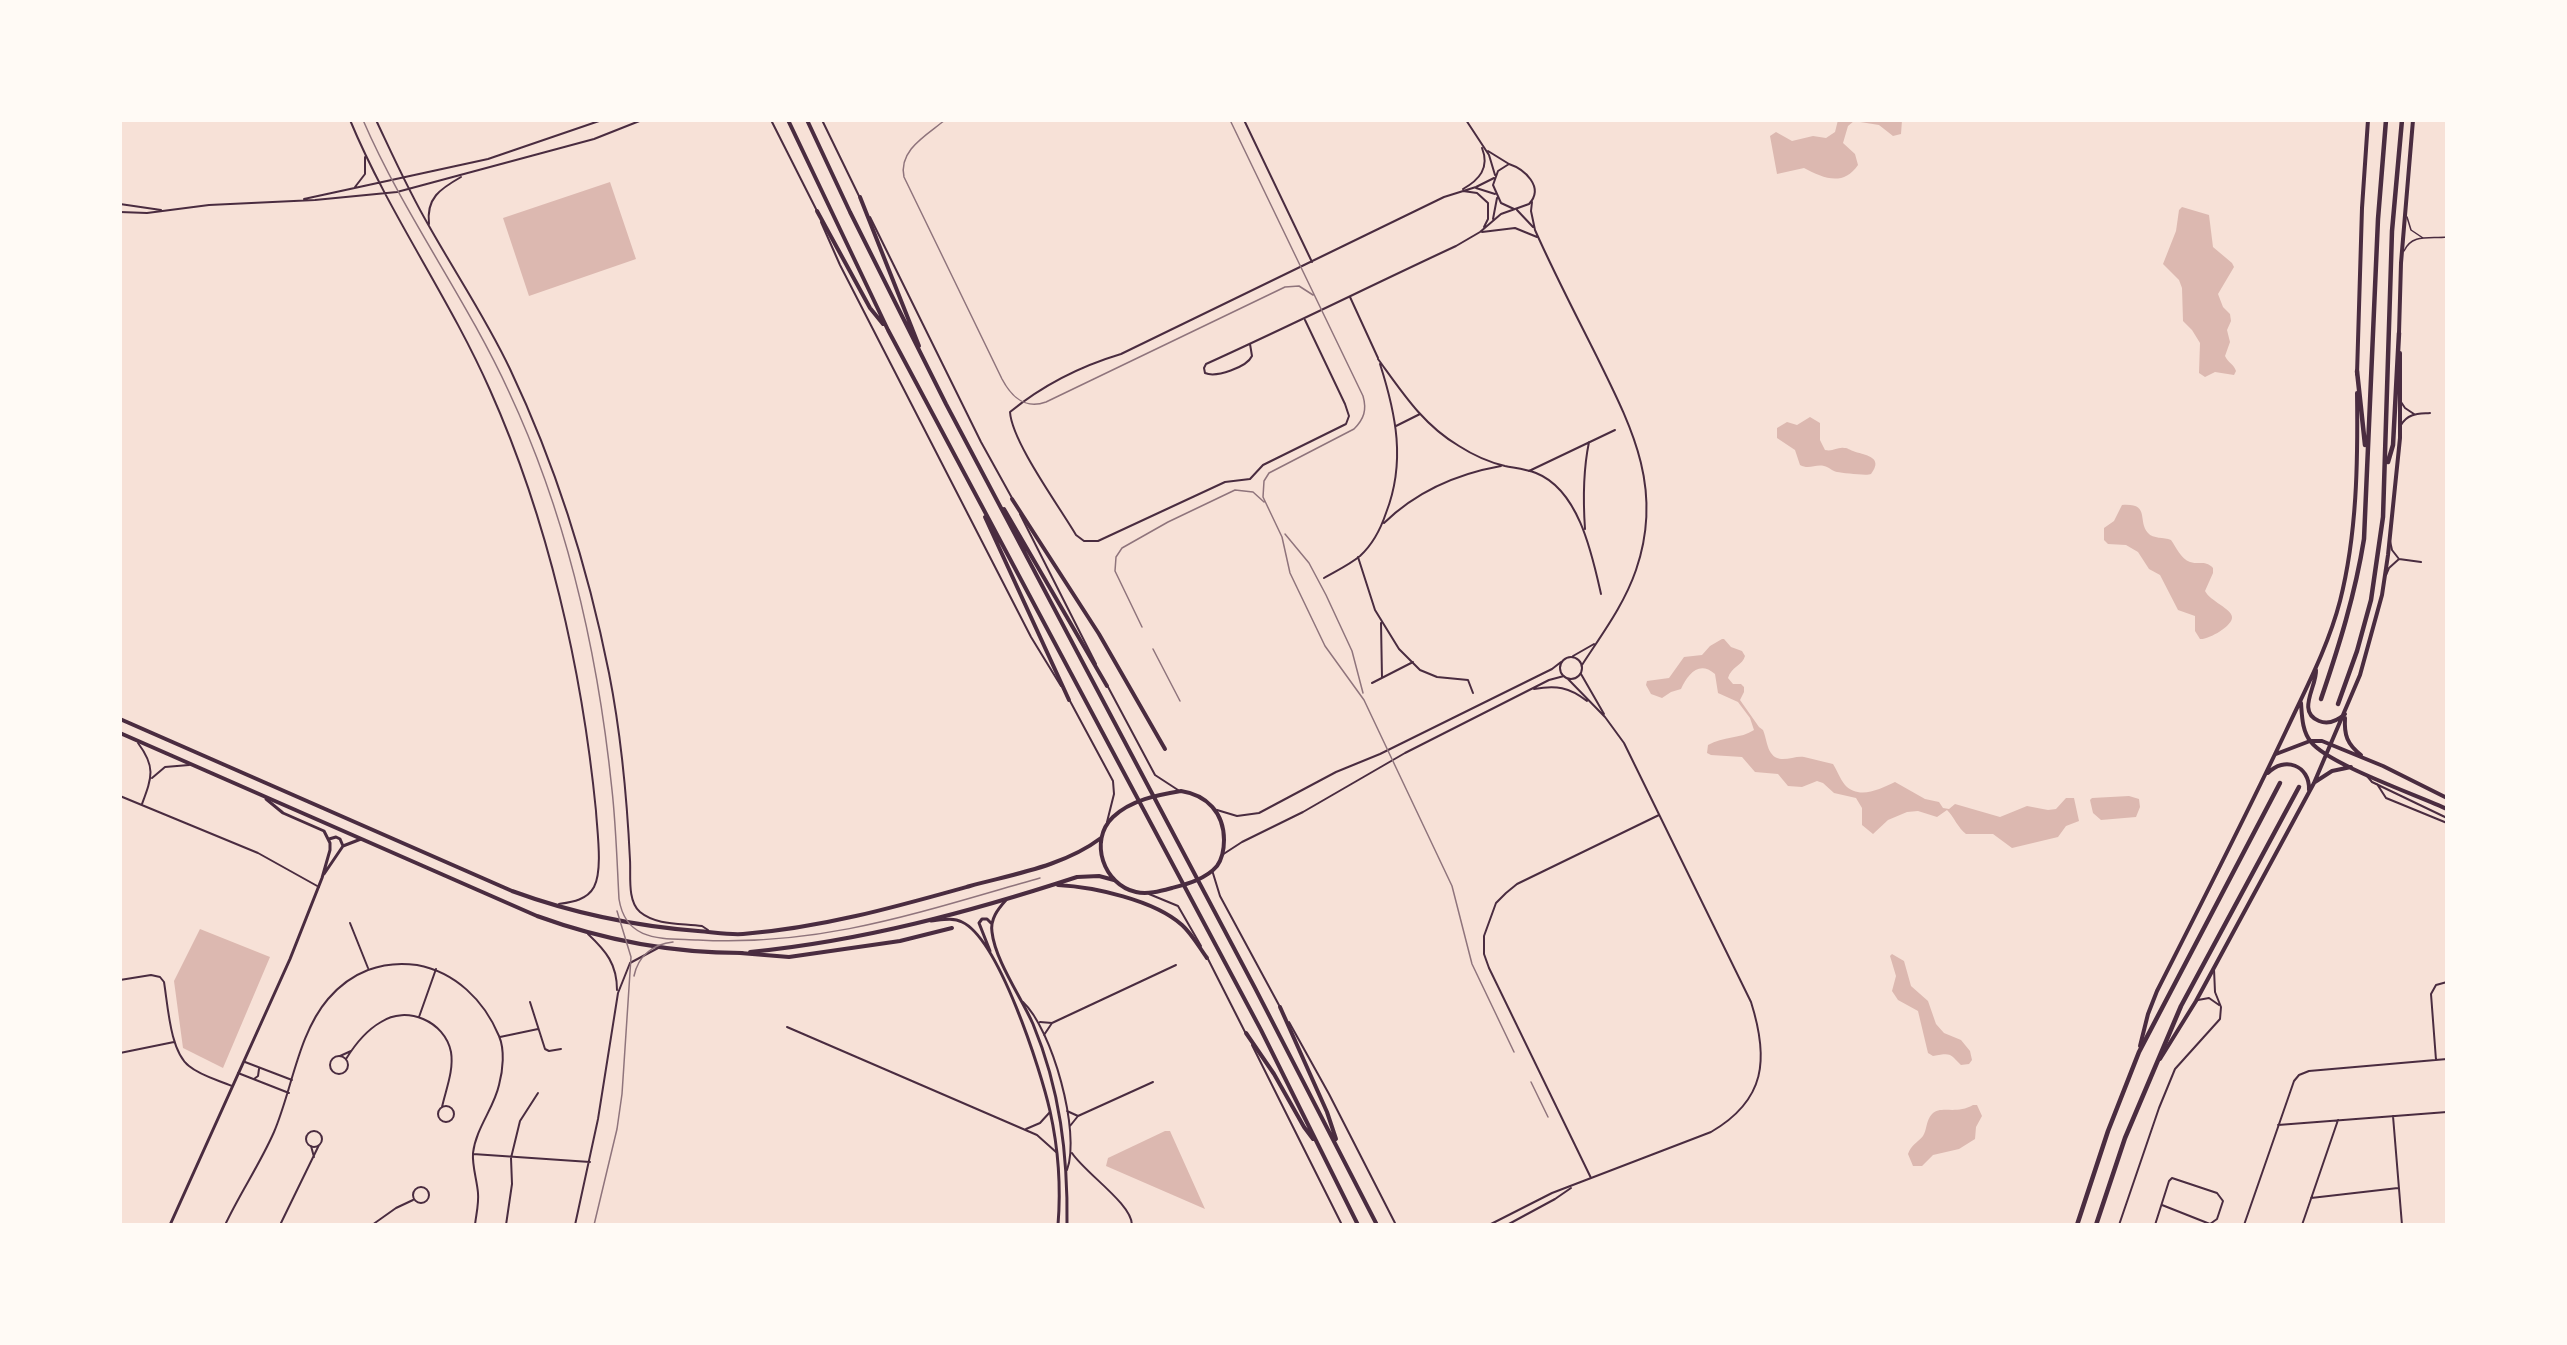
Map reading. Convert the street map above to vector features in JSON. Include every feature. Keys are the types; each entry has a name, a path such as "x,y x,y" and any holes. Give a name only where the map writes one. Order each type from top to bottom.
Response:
{"highway":[{"path":"2321,699 2347,624 2364,539 2378,219 2386,120"},
{"path":"2338,704 2357,651 2371,600 2382,527 2386,468 2392,231 2402,120"},
{"path":"2386,468 2393,446 2399,333"},
{"path":"2357,371 2367,466"},
{"path":"2077,1225 2108,1131 2139,1052 2280,783"},
{"path":"2096,1225 2125,1138 2181,1006 2299,787"}],"main road":[{"path":"788,120 888,330 1261,1030 1358,1225"},
{"path":"807,120 928,369 1339,1148 1377,1225"},
{"path":"2139,1052 2148,1014 2157,991 2316,670 2340,600 2352,537 2358,445 2357,371 2362,208 2368,120"},
{"path":"2154,1067 2196,1001 2314,783 2345,714 2371,641 2390,538 2400,426 2399,333 2402,255 2413,120"},
{"path":"860,197 928,369"},
{"path":"817,211 870,308 888,330"},
{"path":"996,499 1008,514 1107,686"},
{"path":"1012,499 1099,633 1165,749"},
{"path":"982,508 988,526 1028,607 1069,700"},
{"path":"2316,670 2316,677 2308,700 2310,714 2314,719 2326,723 2335,722 2345,714"},
{"path":"2301,702 2304,730 2310,741 2326,755 2447,809"},
{"path":"2345,714 2346,740 2351,748 2365,759"},
{"path":"120,719 480,877 554,905 630,924 741,934 841,921 1072,857 1101,838"},
{"path":"120,733 537,916 588,933 660,948 789,957 900,941 952,928"},
{"path":"2275,755 2310,741 2331,743 2447,798"},
{"path":"2265,776 2273,767 2284,763 2295,765 2304,772 2309,782 2308,794"},
{"path":"2314,783 2332,771 2352,767"},
{"path":"740,953 841,941 920,923 1087,876 1113,880 1128,890 1146,893 1184,884 1212,870 1222,855 1224,832 1216,810 1200,796 1180,791 1140,801 1121,810 1106,824 1101,838 1102,861 1113,880"},
{"path":"1054,884 1083,886 1163,912 1182,925 1207,958"},
{"path":"1280,1006 1328,1112 1339,1148"},
{"path":"1246,1033 1274,1074 1304,1127 1316,1141"}],"street":[{"path":"350,120 378,184 443,296 489,387 515,453 543,538 562,611 584,710 591,760 599,870 594,887 584,898 554,905"},
{"path":"376,120 429,227 486,321 511,370 550,462 571,523 609,675 625,796 635,906 640,912 654,919 702,926 710,932"},
{"path":"304,199 488,159 602,120"},
{"path":"120,212 147,213 209,204 243,204 410,189 594,139 642,120"},
{"path":"771,120 817,211 840,265 1031,637 1069,700 1113,781 1113,800 1106,824"},
{"path":"822,120 981,442 1107,686 1155,775 1180,791"},
{"path":"1244,120 1312,262"},
{"path":"1466,120 1489,155 1496,195 1492,222"},
{"path":"1305,320 1345,404 1348,416 1346,424 1263,465 1250,479 1225,482 1098,541 1084,541 1076,535 1012,426 1010,411 1047,385 1096,361 1121,354 1460,191 1480,177 1485,161 1481,146"},
{"path":"1481,146 1495,158 1524,170 1528,175 1535,191 1531,212 1535,230 1629,422 1642,468 1646,526 1636,569 1612,620 1582,665 1581,674 1605,717 1624,743 1751,1002 1759,1026 1761,1068 1758,1081 1744,1106 1726,1124 1711,1132 1542,1198 1489,1225"},
{"path":"355,188 365,174 365,154"},
{"path":"1460,191 1473,188 1494,177 1501,167 1509,164"},
{"path":"429,227 428,212 432,199 441,188 465,175"},
{"path":"1473,188 1496,195 1505,206 1515,209 1535,230"},
{"path":"1460,191 1477,193 1488,203 1488,219 1480,232"},
{"path":"1250,344 1252,356 1245,365 1210,375 1204,371 1206,364 1250,344 1305,320 1480,232 1492,222 1515,209 1525,207 1533,200"},
{"path":"120,204 164,210"},
{"path":"1480,232 1515,228 1539,238"},
{"path":"1350,297 1378,359 1396,426 1398,468 1393,497 1382,525"},
{"path":"1378,359 1420,414 1457,446 1504,466 1538,473 1556,486 1572,508 1585,532"},
{"path":"2401,400 2405,408 2414,414"},
{"path":"2400,426 2406,418 2414,414 2430,413"},
{"path":"1396,426 1420,414"},
{"path":"1529,471 1615,430"},
{"path":"1589,441 1585,460 1583,501 1585,532 1601,594"},
{"path":"1324,578 1358,557 1382,525 1404,505 1438,484 1481,470 1504,466"},
{"path":"2390,538 2392,550 2399,559 2421,562"},
{"path":"1358,557 1382,623 1399,649 1420,670 1437,677 1468,680 1473,693"},
{"path":"2384,580 2389,568 2399,559"},
{"path":"1382,623 1382,678"},
{"path":"1216,810 1236,816 1258,813 1336,772 1380,754 1552,669 1596,643"},
{"path":"1572,657 1582,665"},
{"path":"1372,683 1413,662"},
{"path":"1561,662 1560,670 1564,676 1592,705"},
{"path":"1568,679 1581,674"},
{"path":"1222,855 1242,842 1334,795 1399,756 1564,676"},
{"path":"1531,690 1555,686 1564,687 1580,695 1605,717"},
{"path":"136,740 149,759 152,778"},
{"path":"142,804 152,778 165,767 192,765"},
{"path":"2367,774 2370,780 2377,784 2447,818"},
{"path":"2377,784 2386,798 2447,823"},
{"path":"170,1225 290,959 322,878 330,850 329,839 324,831 283,813 262,795"},
{"path":"120,796 264,856 319,886"},
{"path":"2440,814 2447,823"},
{"path":"1591,1178 1489,968 1484,954 1484,936 1496,903 1517,884 1659,815"},
{"path":"329,839 336,837 340,839 343,846"},
{"path":"322,878 343,846 362,838"},
{"path":"1212,870 1220,896 1329,1094 1396,1225"},
{"path":"1146,893 1178,906 1246,1033 1342,1225"},
{"path":"1008,898 996,913 992,924 997,950 1035,1030 1051,1077 1061,1119 1067,1170 1067,1225"},
{"path":"920,923 949,919 965,923 994,958"},
{"path":"992,924 983,919 979,925 1031,1047 1050,1112 1056,1152 1058,1225"},
{"path":"350,923 368,968"},
{"path":"588,933 614,962 618,993"},
{"path":"575,1225 590,1162 618,993 630,963 660,948"},
{"path":"225,1225 261,1160 289,1093 299,1052 326,1001 339,986 368,968 406,964 436,969 460,982 480,1004 500,1037 503,1060 499,1087 485,1118 473,1154 478,1196 475,1225"},
{"path":"1039,1022 1052,1023 1176,965"},
{"path":"419,1017 436,969"},
{"path":"2124,1225 2120,1224 2162,1099 2175,1069 2188,1052 2218,1023 2221,1007 2216,992 2214,969"},
{"path":"120,980 150,975 160,978 164,982 174,1042 182,1058 190,1067 232,1086"},
{"path":"2436,1060 2431,994 2436,986 2447,982"},
{"path":"2196,1001 2210,998 2221,1007"},
{"path":"1020,1000 1032,1010 1039,1022 1067,1111 1072,1153 1067,1170"},
{"path":"530,1002 545,1049 561,1049"},
{"path":"351,1051 333,1058 330,1065 336,1074 347,1070 346,1059 351,1051 382,1020 400,1015 419,1017 434,1024 445,1038 450,1050 451,1066 444,1097 442,1107 438,1115 440,1120 447,1122 454,1116 444,1097"},
{"path":"1044,1035 1052,1023"},
{"path":"787,1027 1043,1139 1056,1152"},
{"path":"500,1037 539,1028"},
{"path":"120,1053 174,1042"},
{"path":"340,1056 346,1059"},
{"path":"2244,1225 2294,1081 2299,1075 2309,1071 2447,1059"},
{"path":"243,1062 292,1080"},
{"path":"254,1079 258,1076 258,1068"},
{"path":"238,1072 289,1093"},
{"path":"1070,1126 1078,1116 1153,1082"},
{"path":"506,1225 513,1184 511,1158 520,1121 538,1093"},
{"path":"442,1107 447,1106"},
{"path":"1067,1111 1078,1116"},
{"path":"1023,1130 1040,1123 1050,1112"},
{"path":"2278,1125 2447,1112"},
{"path":"2393,1116 2402,1225"},
{"path":"2302,1225 2338,1120"},
{"path":"280,1225 314,1157 319,1145 322,1136 313,1131 306,1137 314,1157"},
{"path":"311,1146 319,1145"},
{"path":"1072,1153 1130,1214 1132,1225"},
{"path":"473,1154 590,1162"},
{"path":"2155,1225 2169,1181 2177,1178 2217,1193 2222,1196 2223,1201 2217,1219 2210,1224 2162,1205"},
{"path":"422,1186 428,1190 429,1197 425,1202 419,1203 413,1200 412,1193 416,1188 422,1186"},
{"path":"1507,1225 1573,1186"},
{"path":"2312,1198 2399,1188"},
{"path":"1542,1198 1544,1205"},
{"path":"372,1225 396,1208 413,1200"},
{"path":"1533,1202 1537,1206 1535,1210"},
{"path":"1516,1211 1521,1218"}],"lane":[{"path":"2405,210 2411,230 2423,238"},
{"path":"2402,255 2411,240 2447,237"}],"shaded area":[{"path":"1838,120 1902,120 1901,134 1893,136 1879,125 1854,121 1848,126 1843,143 1855,154 1858,165 1852,172 1839,178 1818,175 1804,168 1777,174 1770,136 1776,132 1792,141 1813,136 1826,138 1835,132"},
{"path":"610,182 636,259 529,296 503,218"},
{"path":"2182,207 2209,215 2213,247 2234,267 2218,294 2223,307 2230,314 2231,321 2227,330 2230,342 2225,356 2236,371 2234,375 2215,372 2205,377 2199,373 2200,343 2183,321 2182,288 2179,280 2163,264 2176,231 2179,210"},
{"path":"1810,417 1820,423 1820,440 1825,450 1846,448 1871,457 1876,463 1871,474 1844,473 1824,466 1800,465 1795,450 1777,438 1777,428 1787,422 1797,425"},
{"path":"2122,505 2137,507 2142,514 2148,533 2171,540 2181,556 2193,563 2205,563 2213,568 2205,591 2231,614 2229,624 2219,632 2200,639 2195,631 2195,616 2178,610 2160,575 2149,569 2138,552 2126,545 2108,544 2104,540 2104,528 2114,521"},
{"path":"1722,639 1731,647 1742,651 1745,656 1728,678 1733,684 1741,684 1744,687 1740,700 1763,730 1768,748 1774,757 1782,759 1804,757 1833,764 1845,785 1857,792 1870,792 1895,782 1925,799 1939,802 1943,808 1949,809 1955,804 2000,817 2027,806 2048,810 2056,809 2066,798 2074,798 2079,821 2066,826 2058,837 2012,848 1993,834 1966,834 1947,810 1937,817 1918,811 1907,812 1888,820 1873,834 1862,825 1862,808 1856,798 1834,793 1823,783 1817,781 1802,787 1788,786 1778,774 1755,772 1742,757 1707,753 1708,745 1714,742 1754,730 1750,718 1738,702 1718,693 1715,674 1704,668 1699,669 1687,678 1681,689 1662,698 1651,694 1646,685 1647,681 1669,678 1684,657 1702,655 1710,646"},
{"path":"2129,796 2139,799 2140,807 2136,817 2101,820 2093,813 2090,800 2092,798"},
{"path":"200,929 270,957 223,1068 183,1048 174,981"},
{"path":"1892,954 1904,961 1911,986 1928,1001 1936,1024 1944,1033 1961,1040 1970,1051 1972,1060 1969,1064 1961,1065 1949,1055 1933,1056 1928,1053 1918,1011 1898,1000 1892,991 1896,976 1890,956"},
{"path":"1977,1105 1982,1116 1976,1127 1975,1139 1959,1149 1933,1155 1922,1166 1913,1166 1908,1154 1912,1146 1923,1136 1932,1114 1940,1110 1961,1109"},
{"path":"1165,1131 1170,1131 1205,1209 1106,1166 1108,1158"}],"tram line":[{"path":"363,120 397,189 492,357 530,439 548,487 577,586 589,637 606,739 619,899 629,924 638,931 659,938 743,941 787,938 872,924 1040,878"},
{"path":"945,120 910,151 903,167 904,177 1002,379 1014,396 1025,403 1046,402 1285,287 1299,286 1313,295"},
{"path":"1230,120 1363,396 1365,406 1362,418 1354,429 1269,473 1264,481 1263,497 1282,537 1290,573 1325,646 1364,700 1452,886 1472,964 1514,1052"},
{"path":"1142,627 1115,571 1116,557 1122,548 1168,522 1235,490 1253,492 1264,502"},
{"path":"1285,534 1309,563 1326,595 1352,651 1363,693"},
{"path":"1153,649 1180,701"},
{"path":"594,1225 617,1129 622,1094 631,957 617,911"},
{"path":"634,976 639,963 648,952 659,945 673,942"},
{"path":"1531,1082 1548,1117"}]}
